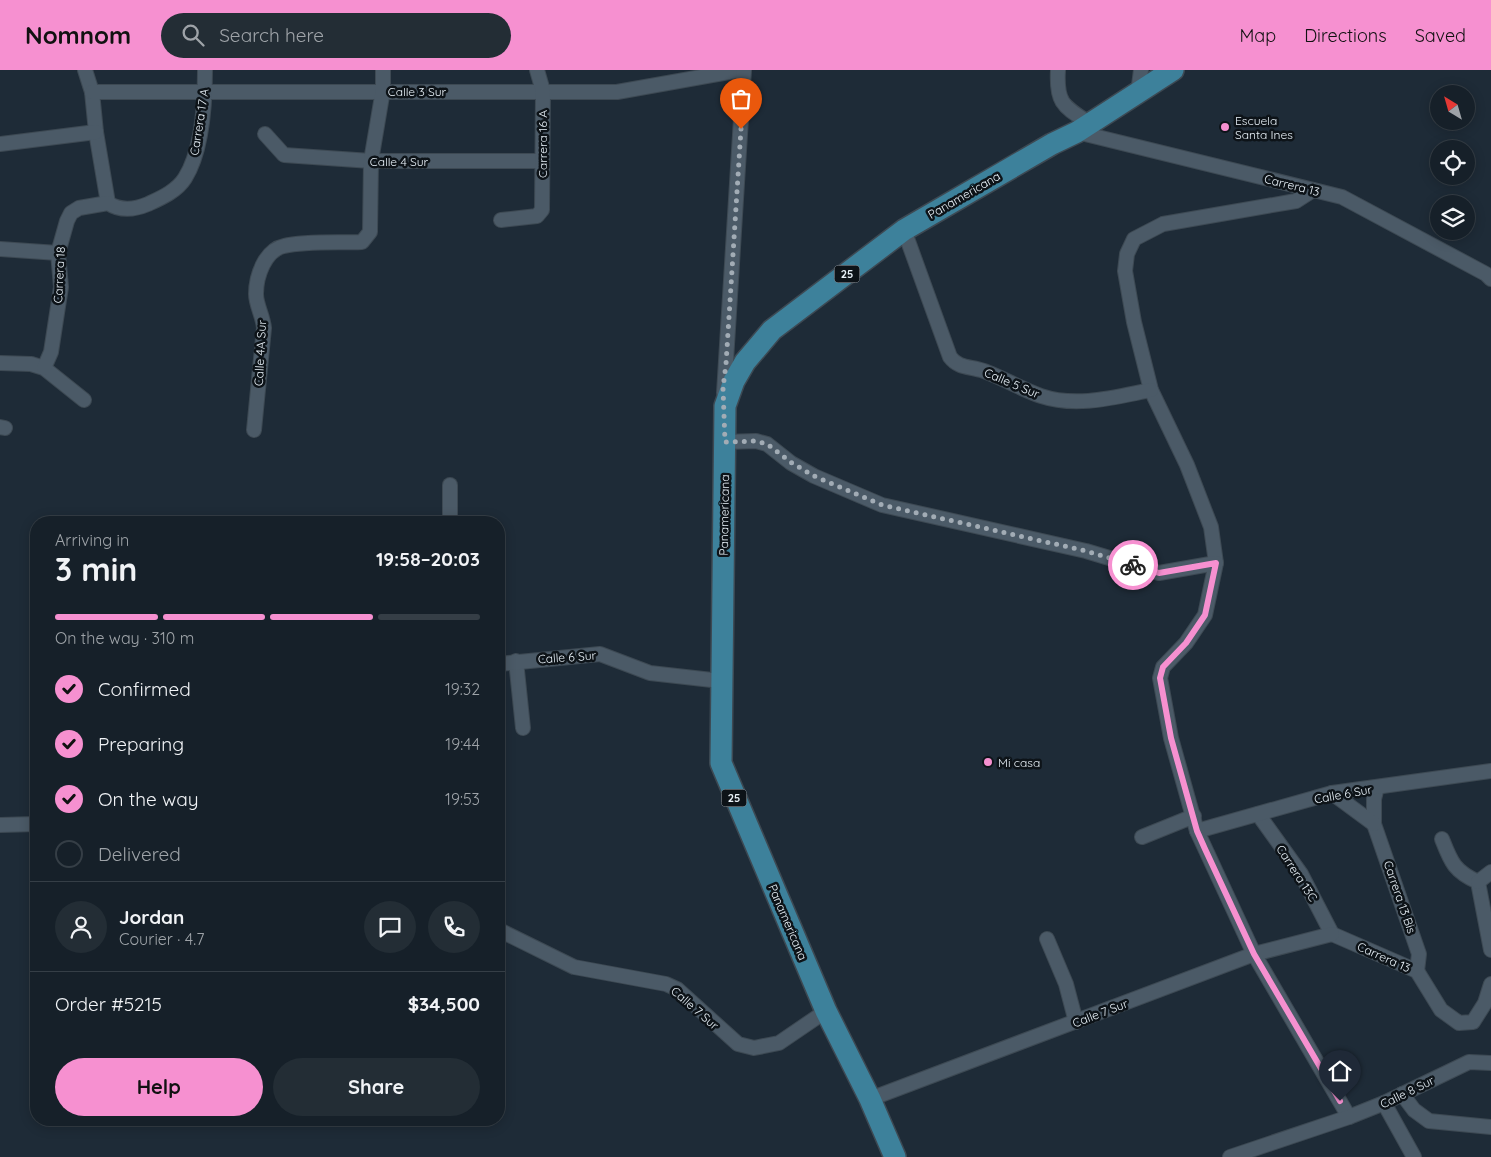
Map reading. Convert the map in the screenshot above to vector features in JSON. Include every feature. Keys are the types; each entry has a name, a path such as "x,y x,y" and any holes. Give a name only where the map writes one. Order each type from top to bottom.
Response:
{"main road":[{"name":"Panamericana","path":"895,1157 870,1099 826,1011 721,763 725,406 734,381 745,362 772,330 904,230 1083,128 1173,70"}],"street":[{"path":"85,70 92,92 96,132 108,203"},
{"name":"Carrera 17 A","path":"108,203 117,209 140,207 167,195 184,180 195,156 205,92 205,70"},
{"path":"371,161 383,90 383,70"},
{"name":"Carrera 16 A","path":"501,220 537,216 542,210 542,91 537,70"},
{"name":"Calle 3 Sur","path":"92,92 383,90 617,92 740,70"},
{"path":"725,406 723,388 744,70"},
{"path":"1058,70 1057,88 1059,99 1083,128"},
{"path":"1138,93 1141,70"},
{"name":"Carrera 13","path":"1083,128 1342,197 1491,278"},
{"path":"0,144 96,132"},
{"name":"Calle 4 Sur","path":"265,134 284,155 371,161 542,161"},
{"name":"Calle 4A Sur","path":"254,430 264,328 263,315 256,294 260,270 267,257 283,246 362,242 370,232 371,161"},
{"path":"1313,190 1296,201 1164,224 1134,239 1127,254 1125,271 1134,322 1151,390 1187,465 1212,527 1216,563 1205,615 1186,643 1163,667 1160,678 1171,738 1197,831 1254,954 1349,1117"},
{"name":"Carrera 18","path":"44,368 51,352 61,287 58,252 71,213 79,208 108,203"},
{"name":"Calle 5 Sur","path":"904,230 950,357 960,366 982,370 1042,396 1059,399 1084,402 1151,390"},
{"path":"0,249 58,252"},
{"path":"0,363 31,364 44,368 84,400"},
{"path":"725,442 756,441 767,444 792,463 814,476 882,505 1086,551 1159,573 1216,563"},
{"path":"450,485 450,516"},
{"name":"Calle 6 Sur","path":"505,663 600,654 650,673 721,681"},
{"path":"516,661 523,728"},
{"name":"Calle 6 Sur","path":"1197,831 1332,794 1491,771"},
{"name":"Carrera 13 Bis","path":"1377,787 1374,799 1374,824 1419,954 1417,971"},
{"path":"1332,794 1374,824"},
{"name":"Carrera 13C","path":"1258,814 1301,874 1332,934"},
{"path":"1142,837 1194,816"},
{"path":"0,824 30,824"},
{"path":"1442,839 1451,862 1462,875 1478,882"},
{"path":"1478,882 1491,872"},
{"path":"1478,882 1491,950"},
{"name":"Calle 7 Sur","path":"505,933 574,967 656,981 671,986 738,1044 754,1048 778,1043 826,1011"},
{"name":"Carrera 13","path":"1332,934 1417,971 1442,1010 1459,1023 1473,1022 1485,1003 1491,984"},
{"name":"Calle 7 Sur","path":"870,1099 1254,954 1332,934"},
{"path":"1047,939 1066,984 1076,1022"},
{"name":"Calle 8 Sur","path":"1230,1157 1349,1117 1384,1103 1469,1062 1491,1063"},
{"path":"1402,1094 1414,1110 1429,1121 1491,1127"},
{"path":"1384,1103 1414,1157"}],"way so far":[{"path":"741,129 723,388 725,442 756,441 767,444 792,463 814,476 882,505 1086,551 1133,565"}],"place":[{"name":"Escuela Santa Ines","path":"1225,127"},
{"name":"Mi casa","path":"988,762"}],"route":[{"path":"1133,565 1159,573 1216,563 1205,615 1186,643 1163,667 1160,678 1171,738 1197,831 1205,849 1254,954 1340,1101"}]}
